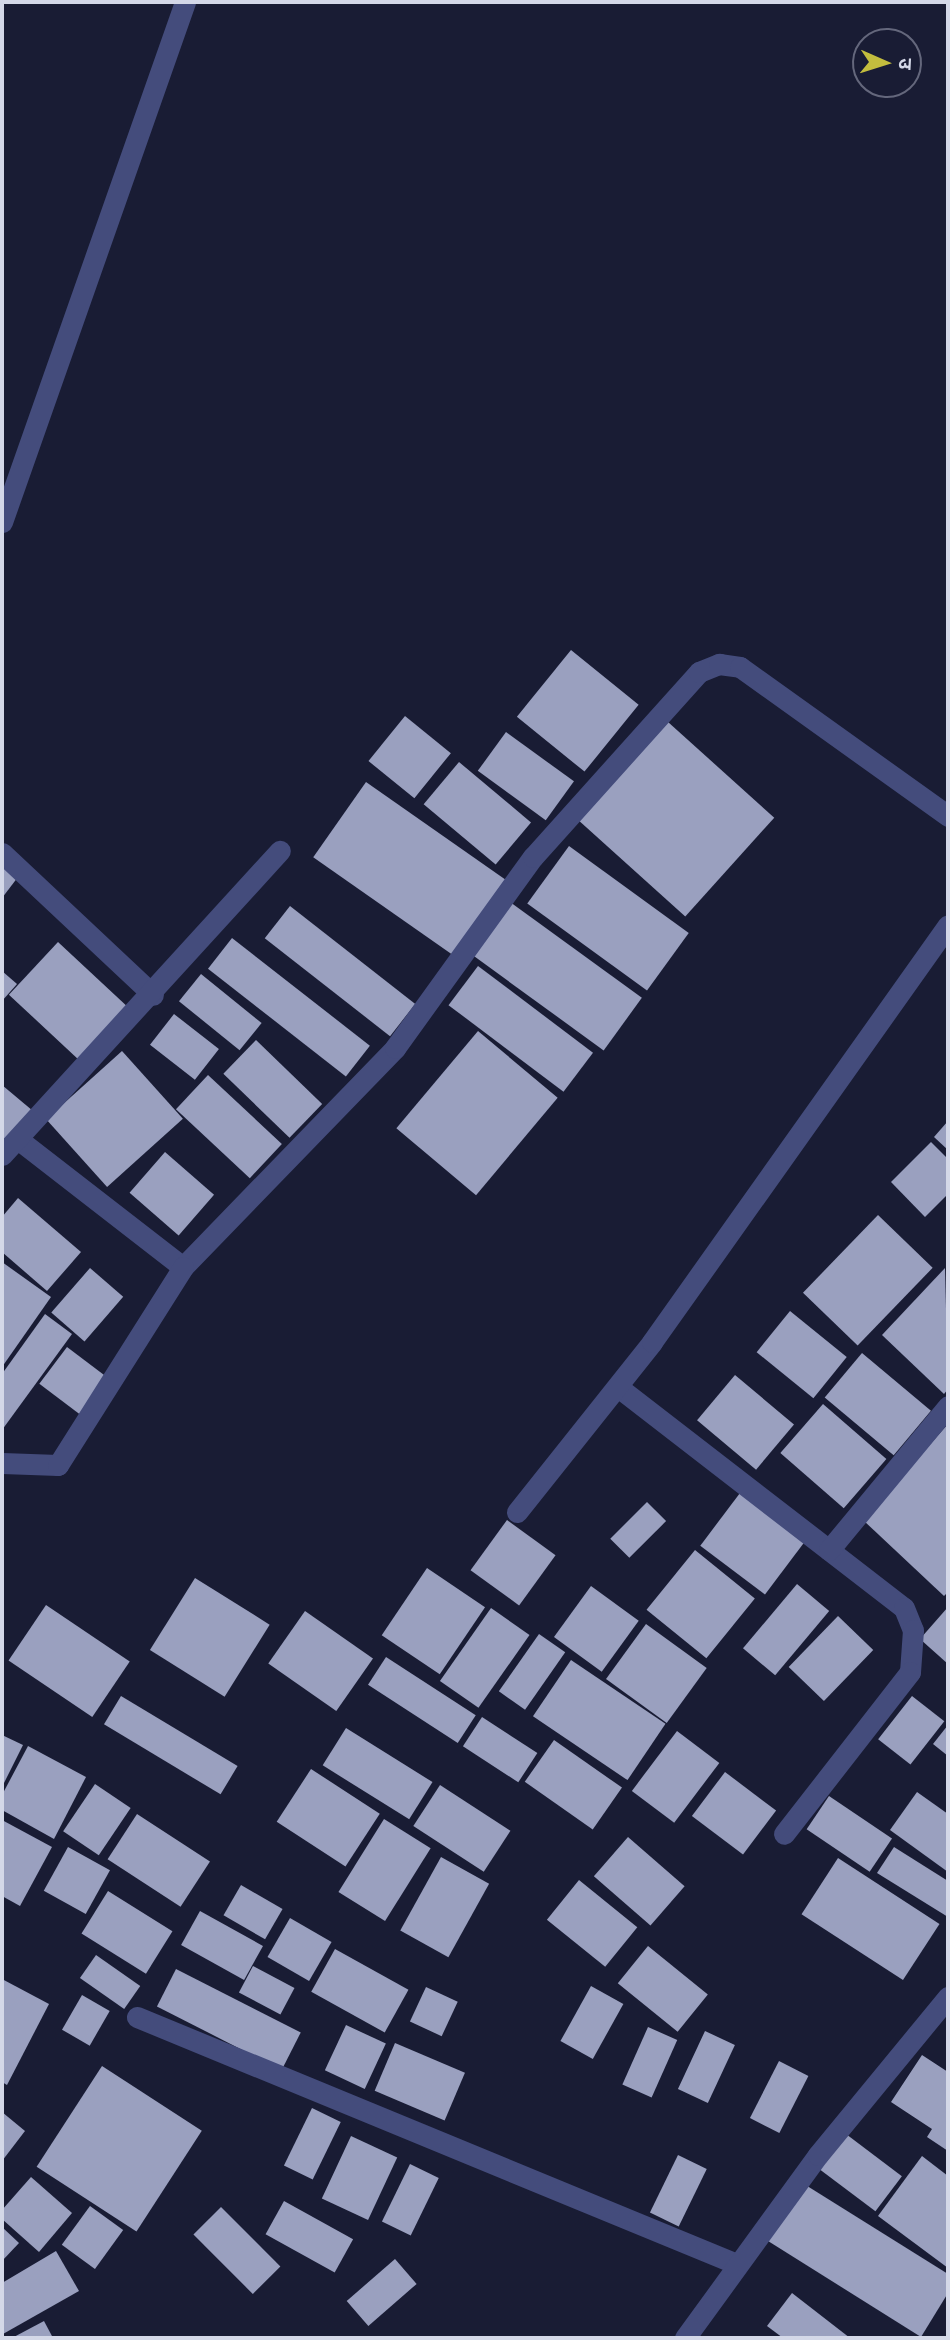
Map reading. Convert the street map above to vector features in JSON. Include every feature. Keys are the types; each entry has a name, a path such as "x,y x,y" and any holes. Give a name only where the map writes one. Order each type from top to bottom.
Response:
{"street":[{"path":"2,522 185,2"},
{"path":"2,1463 58,1465 183,1267 395,1048 533,857 699,672 719,664 740,667 948,816"},
{"path":"2,1155 153,995 280,851"},
{"path":"2,853 153,995"},
{"path":"517,1512 618,1387 948,925"},
{"path":"19,1140 183,1267"},
{"path":"618,1387 904,1608 916,1651 910,1672 784,1834"},
{"path":"829,1550 948,1406"},
{"path":"685,2338 737,2264 906,2040 948,1997"},
{"path":"137,2017 737,2264"}],"building":[{"path":"571,650 639,705 584,772 517,717"},
{"path":"405,716 451,753 414,798 368,761"},
{"path":"668,722 774,818 685,917 579,821"},
{"path":"506,732 574,781 546,820 478,771"},
{"path":"459,762 531,822 496,865 424,804"},
{"path":"366,782 505,880 452,955 313,857"},
{"path":"569,846 689,933 647,990 527,903"},
{"path":"2,864 18,877 2,898"},
{"path":"510,902 642,998 604,1050 472,955"},
{"path":"290,906 415,1004 390,1036 265,938"},
{"path":"232,938 370,1046 346,1076 208,969"},
{"path":"58,942 130,1009 81,1061 9,995"},
{"path":"478,966 593,1053 564,1092 449,1005"},
{"path":"2,971 17,984 2,1001"},
{"path":"201,974 262,1023 240,1050 179,1001"},
{"path":"174,1014 219,1049 195,1080 150,1045"},
{"path":"478,1031 558,1098 476,1195 396,1128"},
{"path":"256,1040 322,1104 290,1138 223,1074"},
{"path":"122,1051 183,1119 107,1187 46,1119"},
{"path":"208,1075 282,1144 250,1178 176,1109"},
{"path":"2,1085 33,1111 8,1141 2,1137"},
{"path":"948,1121 948,1150 934,1137"},
{"path":"931,1142 948,1159 948,1194 925,1217 891,1182"},
{"path":"165,1152 214,1195 179,1235 130,1193"},
{"path":"18,1198 81,1252 47,1291 2,1252 2,1217"},
{"path":"878,1215 933,1268 858,1345 803,1293"},
{"path":"2,1262 51,1297 2,1367"},
{"path":"90,1268 123,1297 84,1341 51,1313"},
{"path":"945,1268 948,1389 944,1394 882,1335"},
{"path":"790,1311 847,1357 813,1398 757,1352"},
{"path":"45,1314 72,1334 2,1430 2,1374"},
{"path":"67,1347 108,1378 80,1414 39,1384"},
{"path":"862,1353 931,1411 894,1455 825,1397"},
{"path":"735,1375 794,1424 756,1470 697,1420"},
{"path":"823,1404 886,1459 844,1508 780,1453"},
{"path":"948,1424 948,1592 944,1596 863,1520"},
{"path":"740,1493 805,1542 765,1594 700,1546"},
{"path":"647,1502 666,1521 629,1558 610,1539"},
{"path":"507,1520 556,1555 519,1605 471,1570"},
{"path":"695,1550 755,1598 706,1658 647,1610"},
{"path":"427,1568 485,1607 440,1674 382,1635"},
{"path":"195,1578 270,1625 225,1697 150,1650"},
{"path":"797,1584 829,1611 775,1675 743,1648"},
{"path":"591,1586 639,1621 602,1672 554,1637"},
{"path":"46,1605 130,1661 92,1717 9,1661"},
{"path":"948,1607 948,1664 920,1639"},
{"path":"491,1608 530,1635 478,1708 440,1681"},
{"path":"305,1611 373,1659 336,1711 268,1663"},
{"path":"838,1616 873,1650 824,1701 789,1667"},
{"path":"646,1624 707,1668 667,1723 606,1679"},
{"path":"539,1634 565,1652 525,1710 499,1691"},
{"path":"386,1657 476,1715 458,1743 368,1685"},
{"path":"571,1660 666,1724 627,1780 533,1716"},
{"path":"121,1696 238,1766 221,1794 104,1724"},
{"path":"912,1696 944,1721 910,1765 878,1739"},
{"path":"482,1717 537,1753 518,1782 463,1746"},
{"path":"948,1725 948,1756 933,1744"},
{"path":"346,1728 433,1782 409,1819 323,1765"},
{"path":"677,1731 719,1763 674,1823 632,1791"},
{"path":"2,1735 23,1745 2,1787"},
{"path":"554,1740 622,1788 593,1829 525,1782"},
{"path":"28,1746 86,1777 54,1839 2,1810 2,1795"},
{"path":"311,1769 380,1814 345,1866 277,1822"},
{"path":"725,1772 776,1811 743,1854 692,1816"},
{"path":"95,1784 131,1808 99,1855 63,1831"},
{"path":"440,1785 510,1831 484,1872 413,1826"},
{"path":"917,1792 948,1814 948,1872 890,1830"},
{"path":"829,1796 892,1838 870,1872 807,1829"},
{"path":"137,1814 210,1861 181,1907 108,1859"},
{"path":"384,1819 431,1848 385,1921 338,1892"},
{"path":"2,1820 52,1847 20,1906 2,1896"},
{"path":"628,1837 685,1886 650,1925 594,1876"},
{"path":"68,1847 110,1870 86,1914 44,1891"},
{"path":"894,1847 948,1881 948,1917 877,1873"},
{"path":"441,1857 489,1884 448,1957 400,1930"},
{"path":"838,1858 939,1924 903,1980 802,1914"},
{"path":"579,1880 637,1927 605,1967 547,1920"},
{"path":"241,1885 283,1909 265,1939 224,1915"},
{"path":"108,1891 172,1931 146,1974 82,1933"},
{"path":"200,1911 263,1946 244,1980 181,1945"},
{"path":"290,1918 332,1942 309,1981 268,1957"},
{"path":"648,1946 708,1994 678,2032 618,1983"},
{"path":"335,1949 408,1990 385,2033 311,1992"},
{"path":"96,1955 140,1986 124,2009 80,1978"},
{"path":"253,1966 294,1988 280,2015 239,1992"},
{"path":"176,1969 301,2033 282,2070 157,2006"},
{"path":"2,1979 49,2004 7,2085 2,2082"},
{"path":"591,1986 623,2004 593,2059 560,2041"},
{"path":"426,1987 458,2002 442,2036 410,2021"},
{"path":"82,1995 110,2011 90,2046 62,2030"},
{"path":"346,2025 386,2044 365,2089 325,2070"},
{"path":"648,2027 677,2040 652,2098 622,2085"},
{"path":"705,2031 735,2045 708,2103 678,2089"},
{"path":"395,2043 465,2073 445,2121 375,2091"},
{"path":"922,2055 948,2072 948,2151 927,2137 932,2129 891,2102"},
{"path":"779,2061 808,2076 779,2133 750,2118"},
{"path":"102,2066 202,2131 136,2231 37,2167"},
{"path":"312,2108 341,2122 313,2180 284,2166"},
{"path":"2,2112 25,2131 2,2161"},
{"path":"846,2134 902,2176 875,2211 820,2169"},
{"path":"351,2136 397,2158 368,2220 322,2199"},
{"path":"678,2155 707,2169 679,2227 650,2213"},
{"path":"922,2156 948,2176 948,2268 878,2216"},
{"path":"410,2164 439,2178 411,2236 382,2222"},
{"path":"31,2177 72,2213 39,2252 2,2219 2,2210"},
{"path":"804,2184 948,2274 948,2293 921,2337 768,2241"},
{"path":"284,2201 353,2239 335,2273 266,2234"},
{"path":"90,2206 123,2230 95,2269 62,2245"},
{"path":"221,2207 280,2266 253,2294 193,2235"},
{"path":"2,2227 19,2243 2,2261"},
{"path":"56,2251 79,2291 3,2334 2,2283"},
{"path":"395,2259 417,2284 368,2326 347,2301"},
{"path":"792,2293 850,2338 783,2338 767,2326"},
{"path":"44,2321 53,2338 12,2338"}]}
